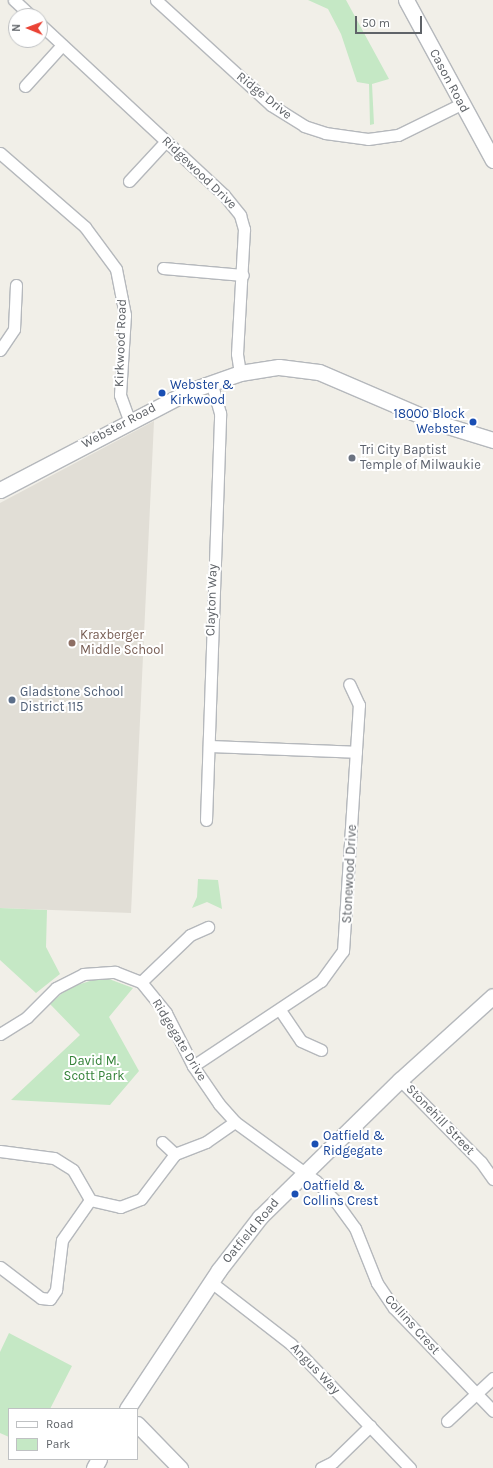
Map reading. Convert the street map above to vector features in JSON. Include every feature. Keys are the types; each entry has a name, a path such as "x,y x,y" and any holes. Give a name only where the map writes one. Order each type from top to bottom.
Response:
{"street":[{"path":"14,0 22,8"},
{"name":"Ridge Drive","path":"156,0 271,105 304,126 325,134 368,139 398,134 461,104"},
{"name":"Cason Road","path":"406,0 461,104 493,160"},
{"name":"Ridgewood Drive","path":"48,32 224,195 240,215 243,275 237,354 240,373"},
{"path":"26,86 62,45"},
{"path":"129,181 166,141"},
{"name":"Kirkwood Road","path":"0,153 85,227 111,260 121,282 125,314 120,395 129,420"},
{"path":"163,268 243,275"},
{"path":"0,350 14,329 16,285"},
{"name":"Webster Road","path":"0,490 129,420 212,382 240,373 279,367 319,372 438,423 493,440"},
{"name":"Clayton Way","path":"206,820 220,413 212,382"},
{"name":"Stonewood Drive","path":"192,1066 280,1010 326,976 343,951 359,705 349,684"},
{"path":"209,746 356,752"},
{"path":"0,1034 27,1017 56,988 83,974 115,972 141,982 190,935 208,927"},
{"name":"Ridgegate Drive","path":"141,982 166,1013 192,1066 235,1122 304,1172"},
{"name":"Oatfield Road","path":"128,1408 211,1282 255,1223 304,1172 400,1080 493,996"},
{"path":"280,1010 301,1041 321,1050"},
{"name":"Stonehill Street","path":"400,1080 481,1162 493,1179"},
{"path":"0,1151 48,1157 67,1165 90,1200 120,1207 133,1204 148,1190 175,1154 206,1142 235,1122"},
{"path":"162,1142 175,1154"},
{"name":"Collins Crest","path":"304,1172 316,1180 352,1223 377,1284 394,1308 493,1411"},
{"path":"0,1267 41,1298 50,1299 56,1290 62,1240 90,1200"},
{"name":"Angus Way","path":"211,1282 291,1344 410,1468"},
{"path":"447,1422 493,1378"},
{"path":"138,1425 180,1468"},
{"path":"321,1468 333,1462 370,1426"}],"shaded area":[{"name":"Kraxberger Middle School","path":"154,421 131,913 0,908 0,503"}],"green space":[{"path":"308,0 346,0 389,79 372,84 374,124 370,125 369,84 357,82 341,34 328,9"},
{"path":"198,879 218,880 222,909 207,902 192,908 197,897"},
{"path":"0,908 47,910 46,947 60,974 36,993 0,960"},
{"name":"David M. Scott Park","path":"96,979 109,979 133,988 109,1017 139,1071 110,1105 11,1100 80,1035 50,1004 68,988"},
{"path":"9,1333 72,1366 51,1408 8,1408 8,1437 0,1433 0,1352"}],"place":[{"name":"Webster & Kirkwood","path":"162,393"},
{"name":"18000 Block Webster","path":"473,422"},
{"name":"Tri City Baptist Temple of Milwaukie","path":"352,458"},
{"name":"Kraxberger Middle School","path":"72,643"},
{"name":"Gladstone School District 115","path":"12,700"},
{"name":"Oatfield & Ridgegate","path":"315,1144"},
{"name":"Oatfield & Collins Crest","path":"295,1194"}]}
